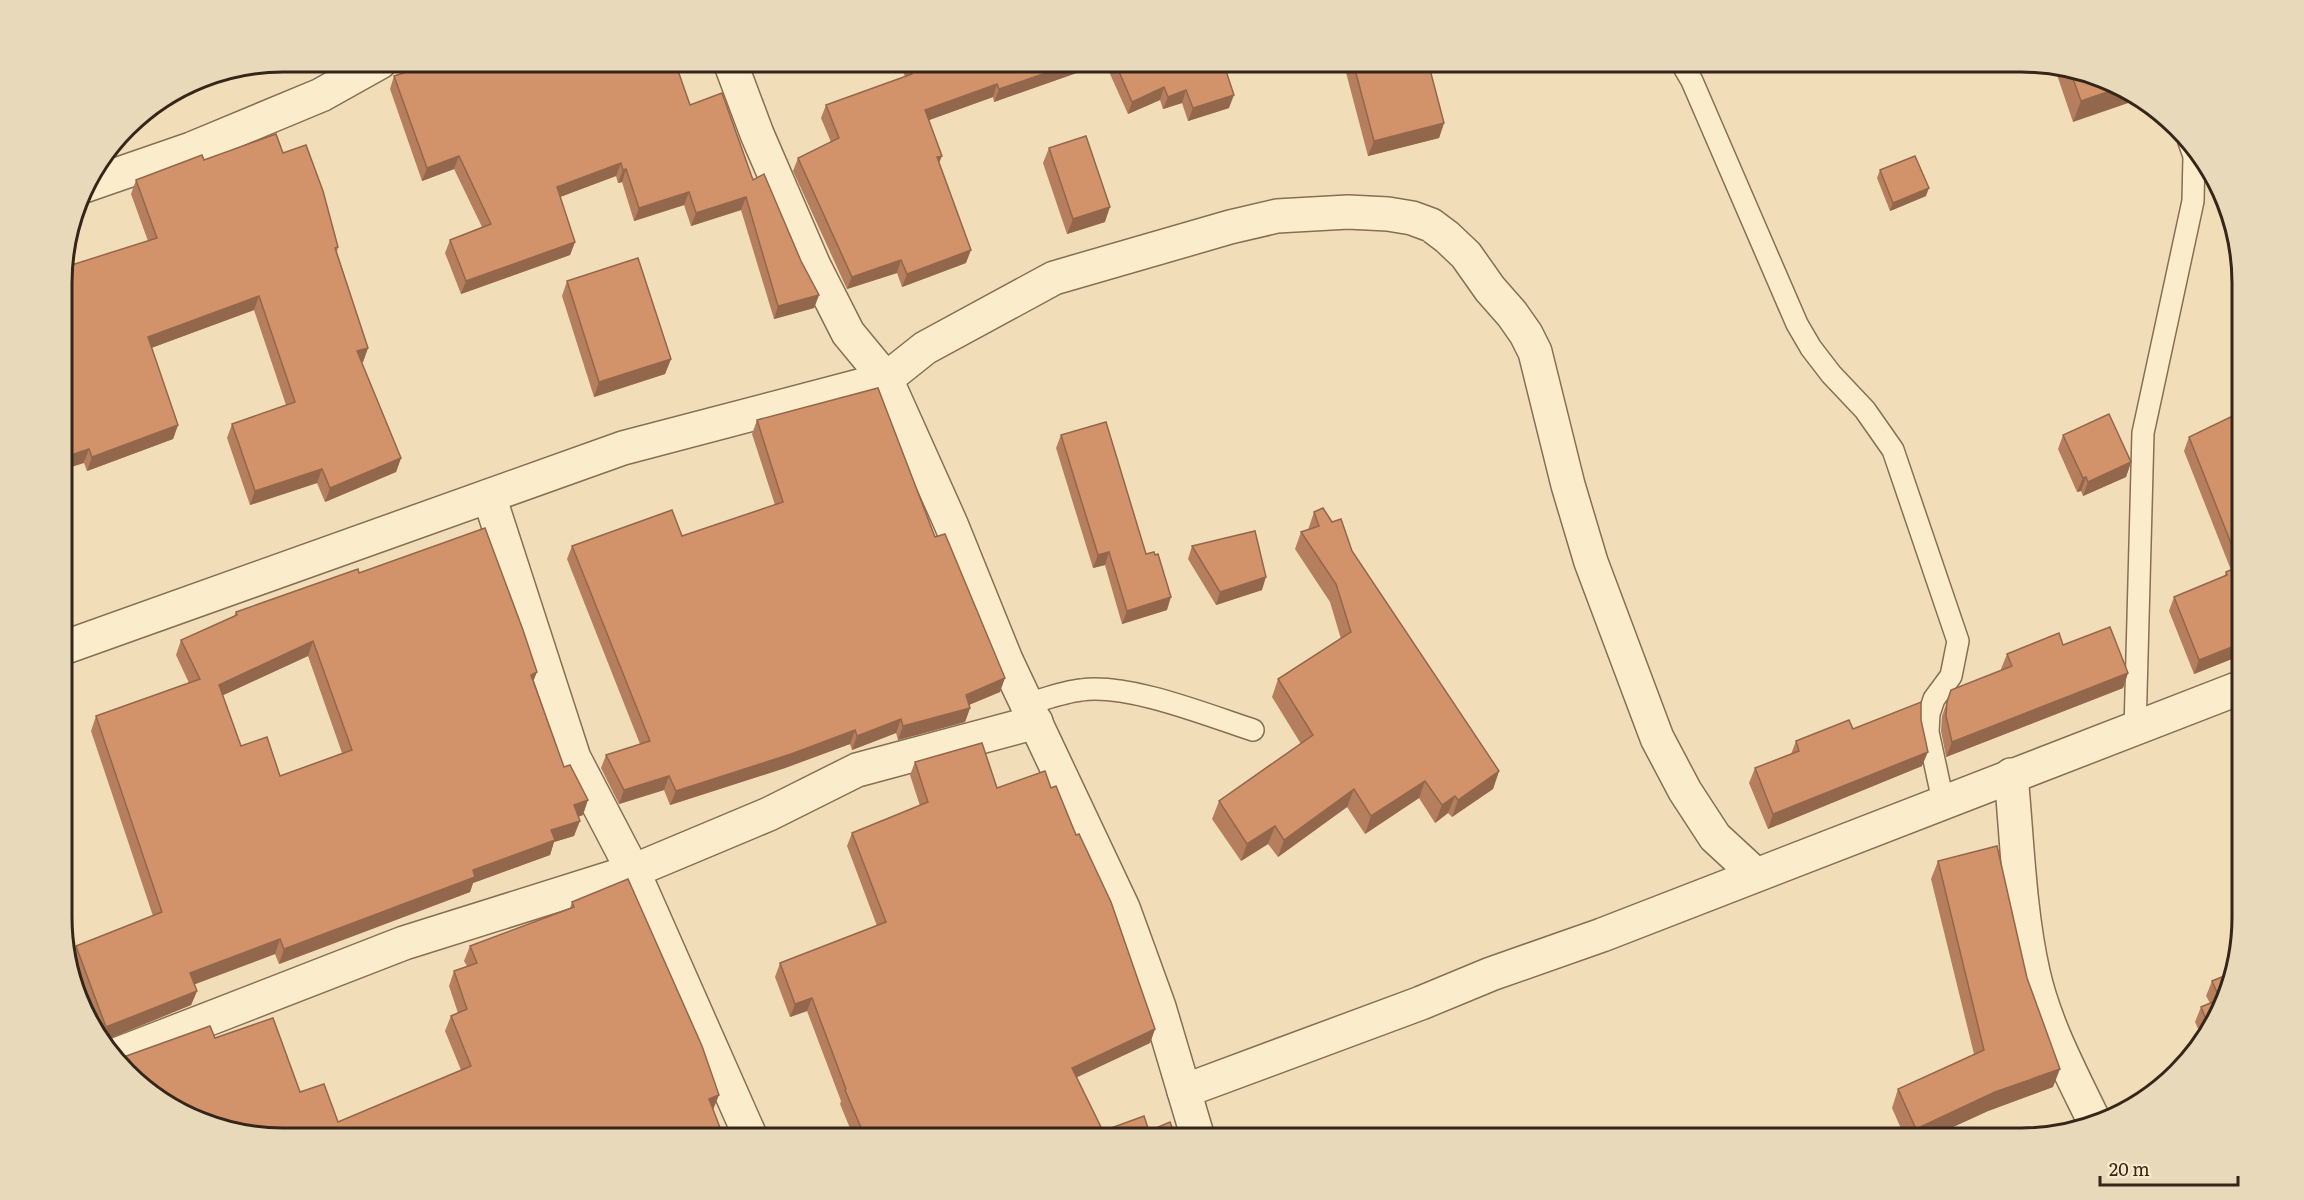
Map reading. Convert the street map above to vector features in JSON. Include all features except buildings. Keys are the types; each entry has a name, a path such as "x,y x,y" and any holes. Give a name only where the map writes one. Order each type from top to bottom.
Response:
{"street":[{"path":"99,181 191,149 321,95 362,72"},
{"path":"734,72 757,134 814,266 848,333 886,379 951,524 1006,660 1123,908 1159,1007 1195,1128"},
{"path":"72,645 623,448 886,379 926,348 1054,278 1149,249 1277,216 1348,212 1388,214 1412,218 1431,225 1448,237 1466,255 1526,334 1535,352 1568,485 1591,562 1657,738 1685,791 1715,837 1755,874"},
{"path":"489,496 574,758 633,871 748,1128"},
{"path":"1184,1091 1421,1003 1491,974 1612,931 2232,691"},
{"path":"122,1053 404,943 633,871 769,814 857,770 1032,713"},
{"path":"2011,775 2032,972 2065,1062 2092,1116"}],"lane":[{"path":"1687,72 1797,324 1824,365 1865,410 1893,450 1958,641 1951,676 1934,699 1929,714 1928,732 1943,801"},
{"path":"2134,730 2143,433 2193,201 2194,163"},
{"path":"1032,713 1082,689 1121,691 1156,699 1252,730"}]}
